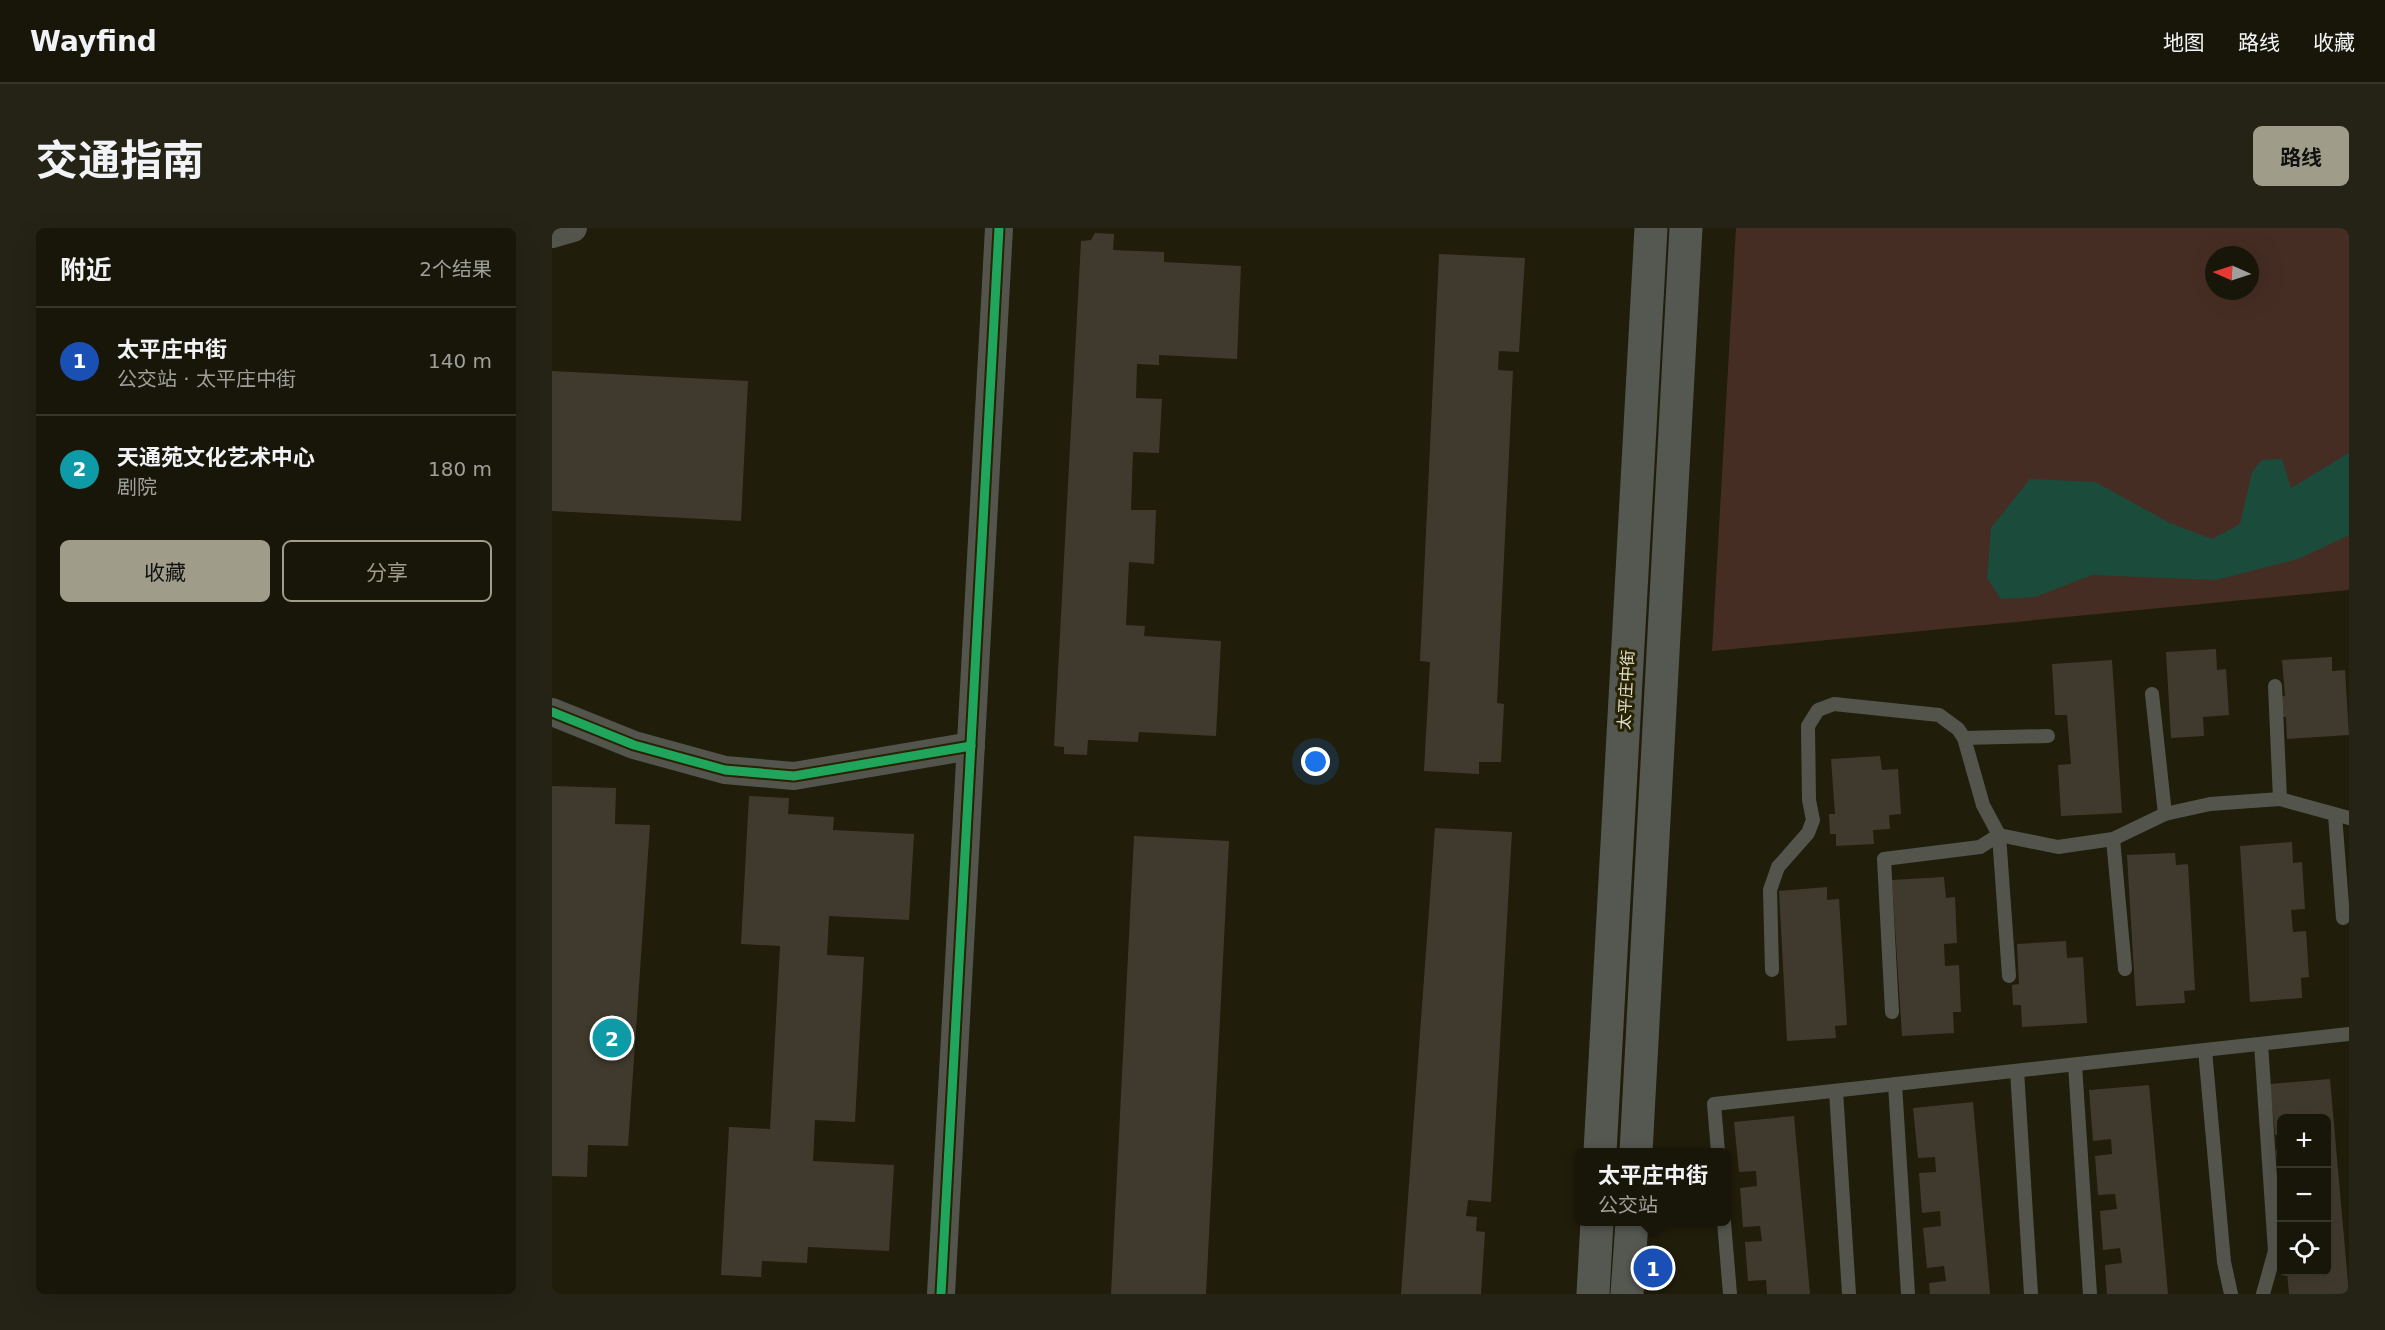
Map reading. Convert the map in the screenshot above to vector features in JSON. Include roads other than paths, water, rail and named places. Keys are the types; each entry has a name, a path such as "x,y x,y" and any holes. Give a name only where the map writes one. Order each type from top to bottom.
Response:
{"main road":[{"name":"太平庄中街","path":"1600,1148 1651,228"},
{"path":"1636,1148 1686,228"},
{"path":"1593,1294 1597,1226"},
{"path":"1627,1294 1632,1226"}],"street":[{"path":"552,234 573,228"},
{"path":"941,1294 999,228"},
{"path":"552,712 634,745 725,770 794,776 971,746"}],"lane":[{"path":"2275,686 2280,799"},
{"path":"2152,694 2165,814"},
{"path":"1772,970 1770,890 1778,867 1808,833 1813,820 1809,800 1808,726 1818,710 1834,704 1940,715 1958,729 1964,738 1983,805 1999,834 2009,976"},
{"path":"1964,738 2048,736"},
{"path":"1892,1012 1884,860 1980,847 1999,834 2058,848 2113,839 2165,814 2210,804 2280,799 2342,816 2343,918"},
{"path":"2113,839 2125,969"},
{"path":"1718,1148 1714,1104 2349,1035"},
{"path":"2261,1044 2276,1251 2263,1294"},
{"path":"2205,1050 2224,1262 2231,1294"},
{"path":"2075,1065 2090,1294"},
{"path":"2017,1071 2031,1294"},
{"path":"1895,1084 1908,1294"},
{"path":"1836,1091 1850,1294"},
{"path":"1724,1226 1730,1294"}],"place":[{"name":"天通苑文化艺术中心","path":"612,1038"},
{"name":"太平庄中街","path":"1653,1268"}]}
